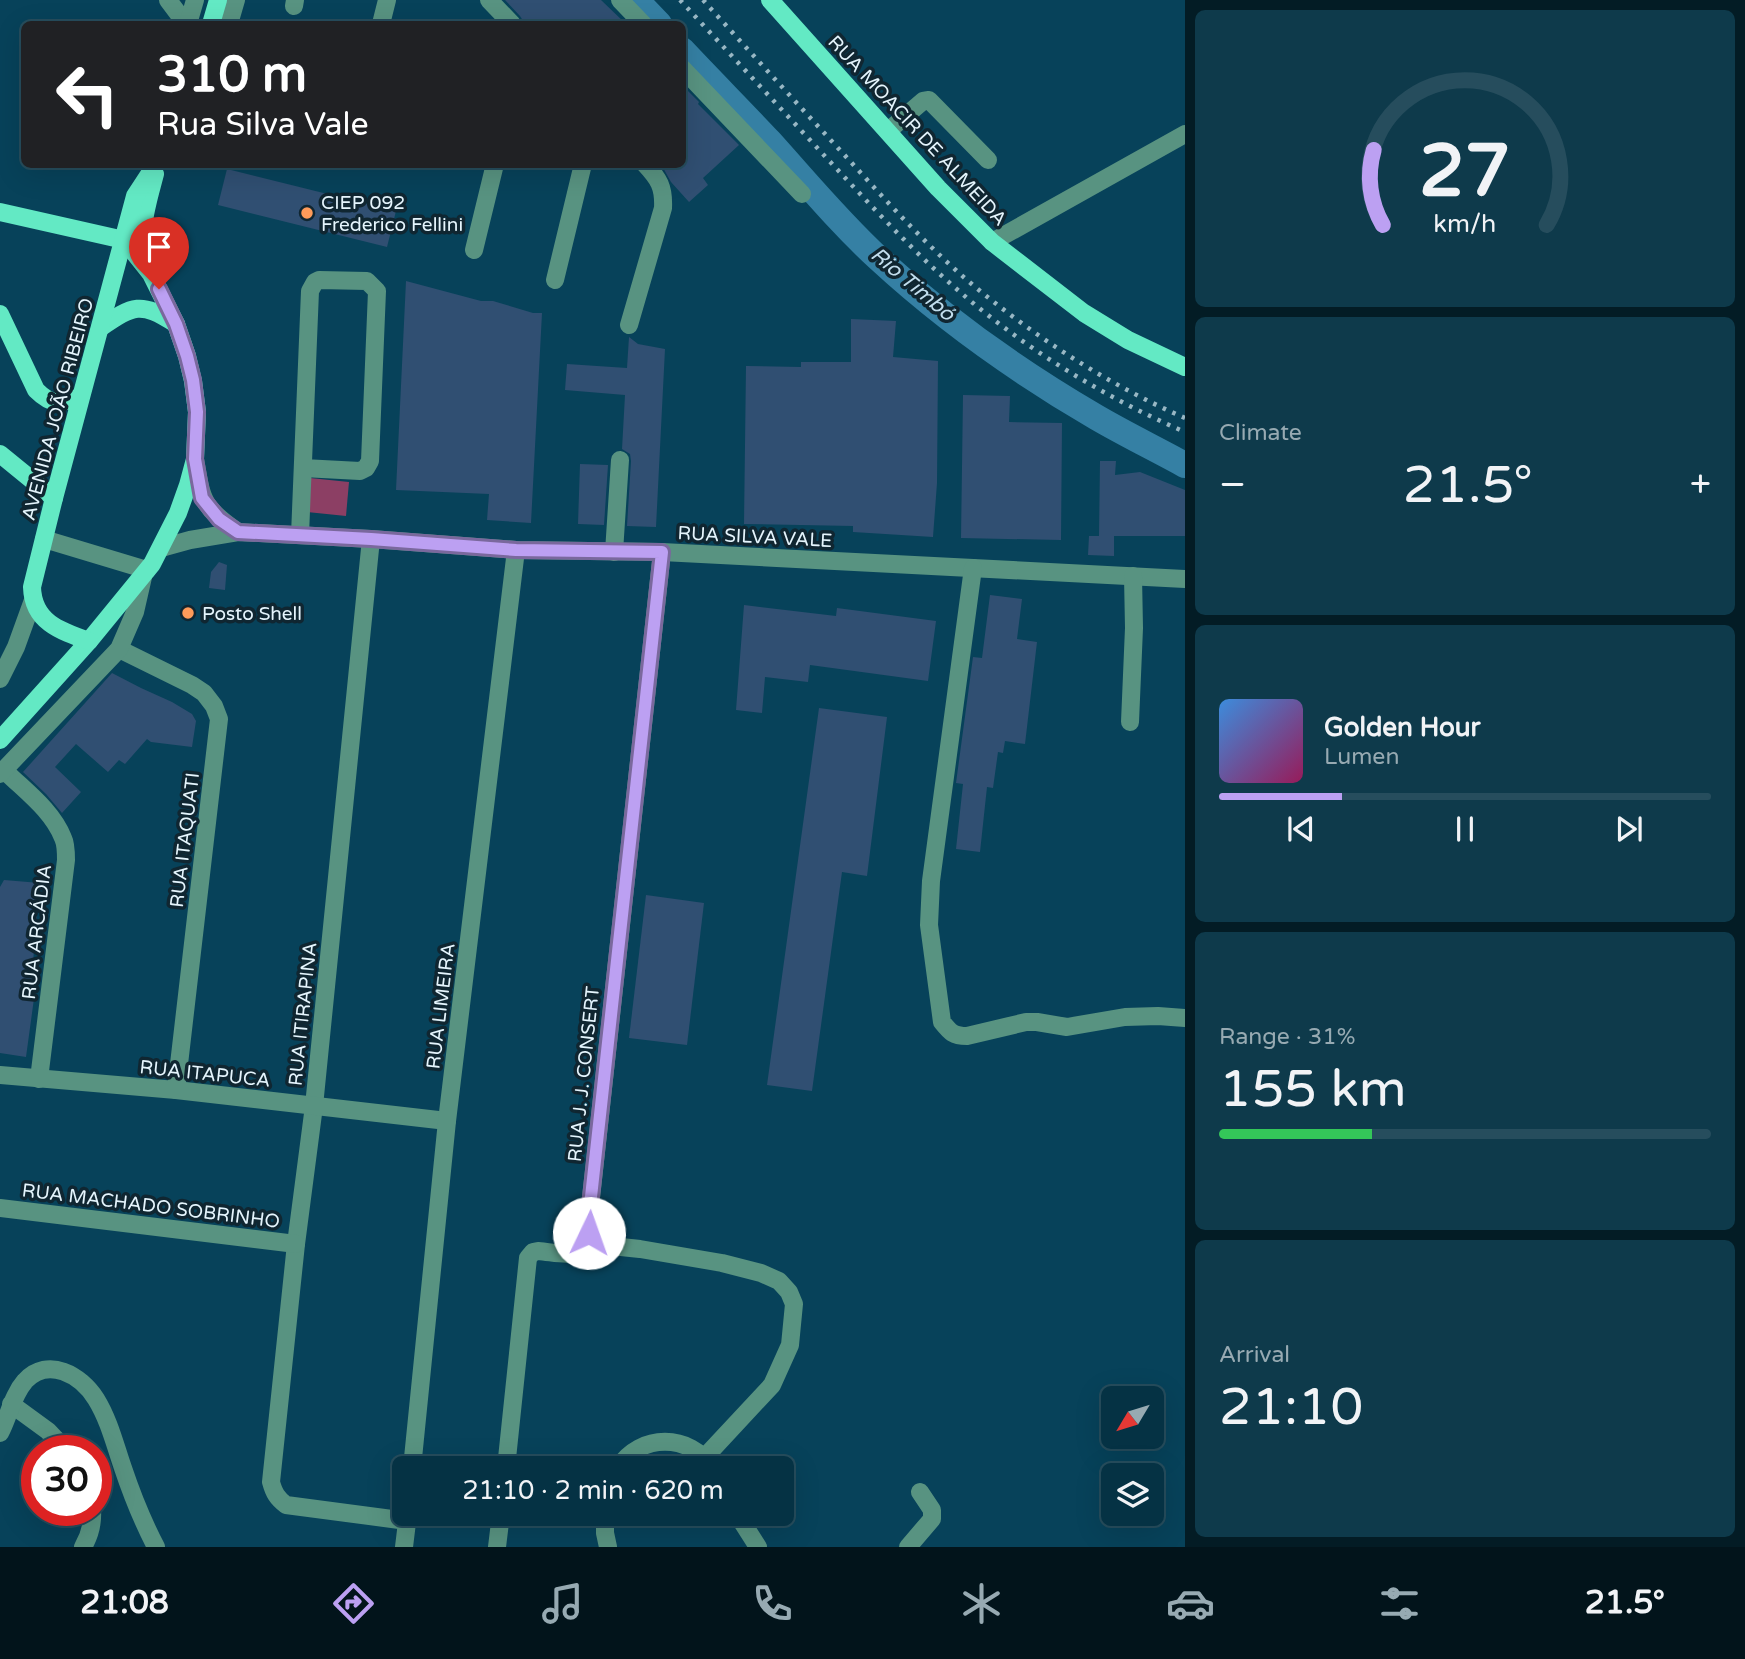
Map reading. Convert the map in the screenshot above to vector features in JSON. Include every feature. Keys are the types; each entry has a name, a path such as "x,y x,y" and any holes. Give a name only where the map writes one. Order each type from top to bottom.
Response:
{"main road":[{"path":"212,21 218,0"},
{"name":"RUA MOACIR DE ALMEIDA","path":"770,0 938,188 992,242 1084,313 1128,340 1185,367"},
{"name":"AVENIDA JOÃO RIBEIRO","path":"33,600 32,587 54,498 135,196 154,168"},
{"name":"AVENIDA JOÃO RIBEIRO","path":"150,273 144,253 142,228 156,168"},
{"path":"0,212 124,240 150,273 176,324 193,380 197,412 195,459 178,513 162,548 145,574 89,641 0,740"},
{"path":"100,328 124,312 140,308 158,313 176,324"},
{"path":"0,314 36,390 54,403 80,397"},
{"path":"0,454 54,498"},
{"path":"33,600 37,610 48,623 62,632 89,641"}],"street":[{"path":"167,0 184,21"},
{"path":"188,21 195,0"},
{"path":"230,21 236,0"},
{"path":"382,21 387,0"},
{"path":"489,0 509,21"},
{"path":"620,0 640,21"},
{"path":"686,72 802,194"},
{"path":"888,131 923,101 929,100 988,160"},
{"path":"992,242 1185,134"},
{"path":"474,250 494,168"},
{"path":"555,280 582,168"},
{"path":"629,325 663,208 664,194 655,174 649,168"},
{"path":"300,536 310,291 315,282 320,280 367,281 377,291 370,461 366,468 360,471 303,468"},
{"path":"195,459 202,498 219,519 238,532"},
{"path":"614,552 620,460"},
{"name":"RUA SILVA VALE","path":"162,548 238,532 516,550 662,552 1185,579"},
{"path":"2,772 119,649 135,612 145,574 44,539"},
{"name":"RUA ITIRAPINA","path":"371,539 314,1106 271,1472 273,1492 286,1505 392,1516"},
{"name":"RUA LIMEIRA","path":"413,1456 447,1121 516,550"},
{"name":"RUA J. J. CONSERT","path":"594,1241 589,1233 589,1212 662,552"},
{"path":"973,568 931,881 929,925 942,1021 949,1031 958,1036 967,1036 1026,1022 1067,1027 1125,1017 1185,1018"},
{"path":"1130,722 1133,576"},
{"path":"0,679 16,647 33,600"},
{"name":"RUA ITAQUATI","path":"119,649 204,693 214,706 219,719 176,1090"},
{"name":"RUA ARCÁDIA","path":"2,772 43,808 55,822 64,841 66,860 39,1079"},
{"name":"RUA ITAPUCA","path":"0,1075 176,1090 447,1121"},
{"name":"RUA MACHADO SOBRINHO","path":"0,1208 296,1244"},
{"path":"507,1456 528,1258 538,1251 580,1253 594,1241 602,1245 722,1263 761,1273 779,1280 789,1292 794,1304 789,1345 772,1385 714,1456"},
{"path":"0,1433 11,1404 33,1373 54,1368 68,1372 79,1380 94,1396 105,1416 125,1475 156,1547"},
{"path":"11,1404 52,1435"},
{"path":"629,1456 649,1444 666,1440 682,1444 698,1456"},
{"path":"908,1547 932,1519 932,1510 920,1492"},
{"path":"83,1547 91,1526"},
{"path":"404,1547 406,1526"},
{"path":"497,1547 500,1526"},
{"path":"605,1526 608,1547"},
{"path":"745,1526 758,1547"}],"shaded area":[{"path":"310,478 349,482 346,516 307,512"}],"building":[{"path":"505,0 601,0 623,21 523,21"},
{"path":"686,89 739,145 703,178 708,185 689,202 671,182 663,168 686,168"},
{"path":"227,169 396,211 387,247 218,205"},
{"path":"406,281 481,301 493,301 533,313 542,313 531,523 487,520 489,494 396,490"},
{"path":"851,319 896,321 893,357 938,361 937,483 933,537 853,532 853,526 744,524 746,366 801,367 801,362 851,362"},
{"path":"629,337 638,344 665,349 656,527 627,526 631,461 630,454 622,449 625,395 565,390 567,364 627,368"},
{"path":"963,395 1010,396 1009,422 1062,423 1061,540 961,538"},
{"path":"1100,461 1116,461 1115,475 1140,472 1185,490 1185,536 1114,536 1114,556 1088,555 1089,536 1099,536"},
{"path":"580,464 608,465 604,525 578,524"},
{"path":"219,562 227,565 225,590 209,588 211,572"},
{"path":"990,595 1022,599 1017,639 1037,642 1025,744 1005,741 1003,753 998,752 993,788 987,787 980,852 956,849 963,784 956,783 973,657 982,658"},
{"path":"744,605 836,616 837,608 936,621 928,681 810,665 808,682 765,677 762,713 736,710"},
{"path":"112,673 192,714 196,721 192,747 151,742 147,739 125,764 119,760 108,772 76,744 55,767 81,792 62,813 23,772"},
{"path":"819,708 887,717 867,876 842,872 812,1091 767,1085"},
{"path":"4,880 40,883 33,962 39,962 26,1057 0,1053 0,887"},
{"path":"646,895 704,903 687,1045 629,1038"}],"waterway":[{"name":"Rio Timbó","path":"636,0 656,21"},
{"name":"Rio Timbó","path":"686,54 850,230 929,302 983,344 1067,400 1185,465"}],"railway":[{"path":"680,0 889,224 960,292 1039,353 1067,371 1125,404 1185,432"},
{"path":"703,0 895,209 974,286 1075,360 1129,391 1185,418"}],"place":[{"name":"CIEP 092 Frederico Fellini","path":"307,213"},
{"name":"Posto Shell","path":"188,613"}],"route":[{"path":"159,289 176,324 193,380 197,412 195,459 202,498 219,519 238,532 516,550 662,552 589,1233"}]}
